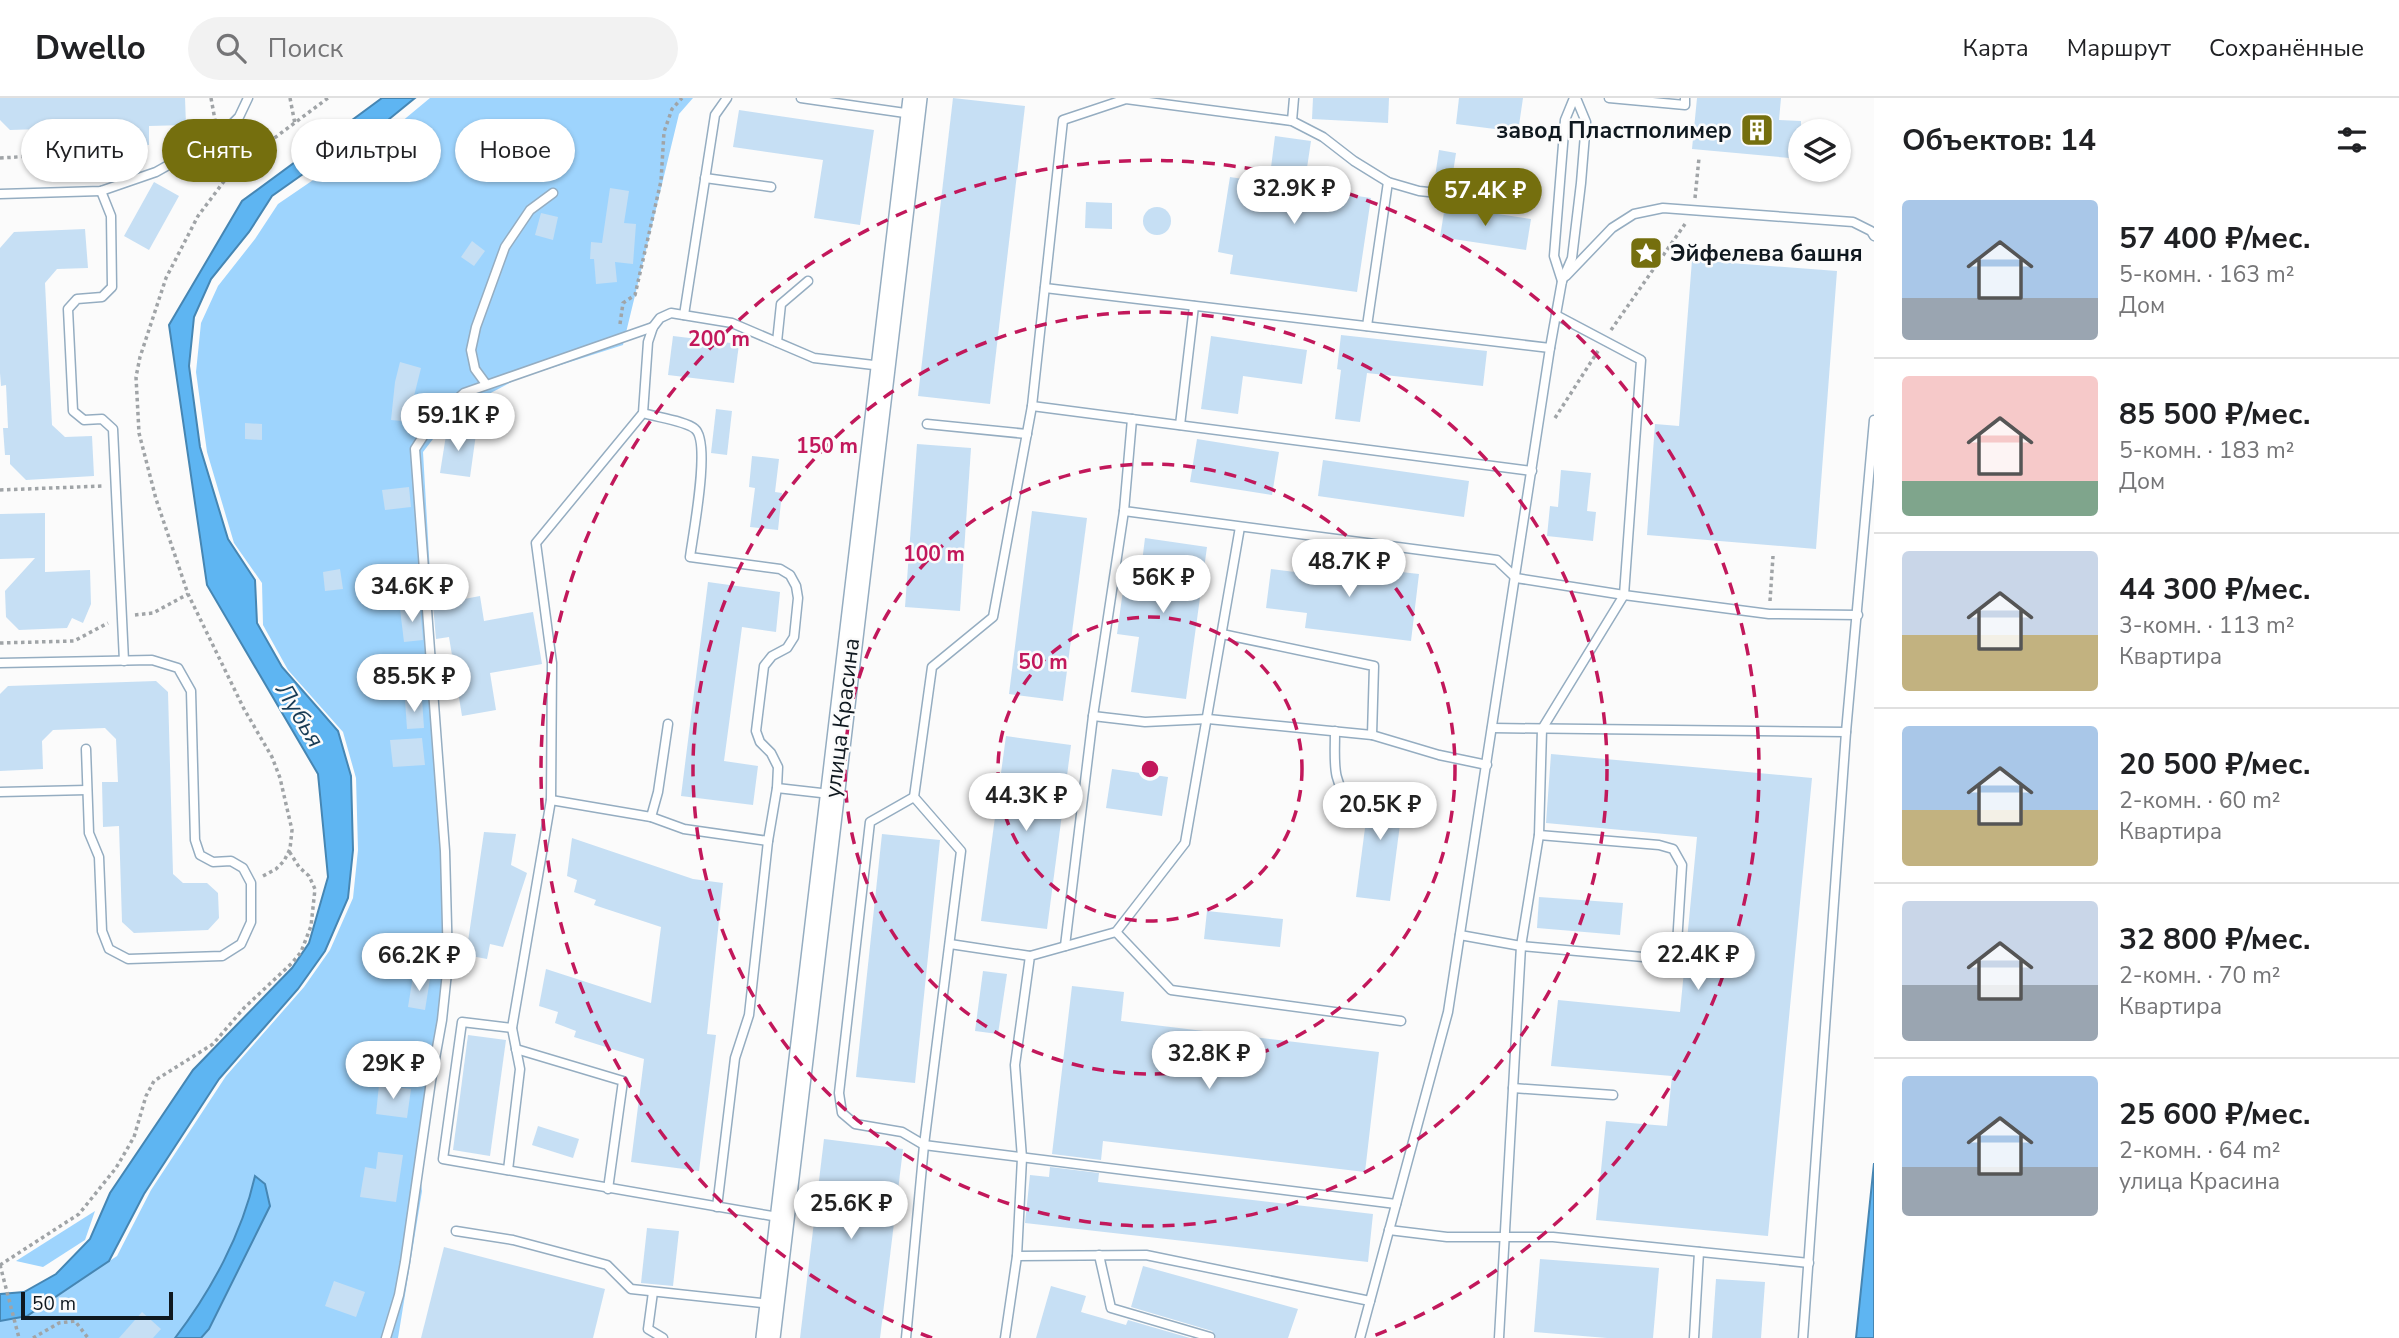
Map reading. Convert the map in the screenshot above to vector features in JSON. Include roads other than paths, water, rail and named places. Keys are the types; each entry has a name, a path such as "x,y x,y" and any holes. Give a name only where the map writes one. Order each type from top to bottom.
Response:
{"main road":[{"name":"улица Красина","path":"768,1338 914,106"}],"lane":[{"path":"0,194 101,191 156,172 220,136 239,117 248,98"},
{"path":"684,315 715,115 727,98"},
{"path":"801,98 914,106"},
{"path":"1292,121 1294,98"},
{"path":"1562,281 1554,256 1565,120 1575,98"},
{"path":"1360,1338 1448,1012 1550,348 1562,281 1572,258 1586,122 1575,98"},
{"path":"1609,98 1685,105 1685,98"},
{"path":"906,1338 924,1145 961,851 914,797 932,667 993,617 1032,406 1063,120 1126,99 1292,121 1323,137 1353,161 1388,182 1419,191 1522,202"},
{"path":"705,178 771,187"},
{"path":"1367,326 1388,182"},
{"path":"101,191 111,216 113,287 102,298 78,299 68,309 74,411 84,420 102,419 113,429 124,661"},
{"path":"486,384 475,369 471,350 476,327 505,247 530,210 553,193"},
{"path":"1562,281 1612,228 1634,214 1663,208 1853,222 1871,231 1874,236"},
{"path":"776,342 781,304 808,281"},
{"path":"1045,288 1550,348"},
{"path":"1180,425 1194,306"},
{"path":"508,1170 520,1069 512,1028 551,800 552,663 536,543 643,414 648,342 653,327 660,318 671,313 732,323 814,358 884,366"},
{"path":"1499,1338 1521,946 1539,835 1542,729 1624,595 1641,360 1556,315"},
{"path":"386,1338 404,1262 442,1020 448,963 446,851 415,449 433,421 464,393 653,327"},
{"path":"1032,406 1532,471"},
{"path":"643,414 694,427 700,435 703,457 690,557 780,569 790,575 798,598 793,637 787,648 772,656 764,666 756,732 778,767 778,788 768,841 749,1015 735,1058 717,1207"},
{"path":"1065,946 1093,716 1124,510 1132,419"},
{"path":"1803,1338 1846,732 1874,420"},
{"path":"927,424 1027,434"},
{"path":"1124,510 1497,559 1516,578 1624,595 1769,614 1858,615"},
{"path":"950,944 1030,956 1116,932 1185,843 1240,527"},
{"path":"1222,634 1374,666 1372,734"},
{"path":"0,663 152,660 178,668 191,691 195,840 200,855 213,862 231,861 243,868 251,883 251,922 241,944 222,956 128,959 109,949 102,931 99,857 89,833 86,749"},
{"path":"1093,716 1146,722 1208,719 1372,734 1438,755 1487,765"},
{"path":"651,817 658,792 668,724"},
{"path":"1492,728 1846,732"},
{"path":"1335,731 1335,772 1340,790 1353,807"},
{"path":"778,788 833,795"},
{"path":"0,792 87,790"},
{"path":"914,797 870,822 839,1093 842,1113 855,1124 902,1132 924,1145 1396,1204"},
{"path":"551,800 651,817 684,828 768,841"},
{"path":"1460,935 1521,946 1676,960 1682,865 1673,849 1659,845 1539,835"},
{"path":"1116,932 1171,990 1401,1021"},
{"path":"1005,1338 1017,1256 1023,1158 1015,1065 1030,956"},
{"path":"512,1028 462,1022 443,1158 608,1189 782,1217"},
{"path":"516,1049 623,1081 608,1189"},
{"path":"1513,1088 1613,1095"},
{"path":"1390,1230 1447,1237 1553,1237 1809,1263"},
{"path":"456,1231 513,1241 607,1265 631,1289 772,1304"},
{"path":"1694,1338 1699,1252"},
{"path":"1099,1255 1111,1308 1210,1337"},
{"path":"1017,1256 1146,1255 1370,1301"},
{"path":"653,1292 648,1329 663,1338"}],"water":[{"path":"382,98 415,98 389,119 353,119"},
{"name":"Лубья","path":"291,165 292,182 272,196 249,232 211,279 194,317 189,366 200,447 228,539 255,580 257,623 282,667 338,731 351,776 353,850 348,898 325,951 298,989 219,1079 144,1194 109,1261 27,1316 0,1321 0,1294 24,1292 56,1274 90,1239 110,1193 193,1070 292,968 309,943 328,877 318,774 207,585 169,325 242,201 268,182 277,182 277,175"},
{"path":"1874,1163 1874,1338 1856,1338"},
{"path":"255,1176 265,1184 270,1206 209,1329 201,1338 175,1338 224,1261 242,1219"}],"place":[{"name":"завод Пластполимер","path":"1757,130"},
{"name":"Эйфелева башня","path":"1646,253"}]}
